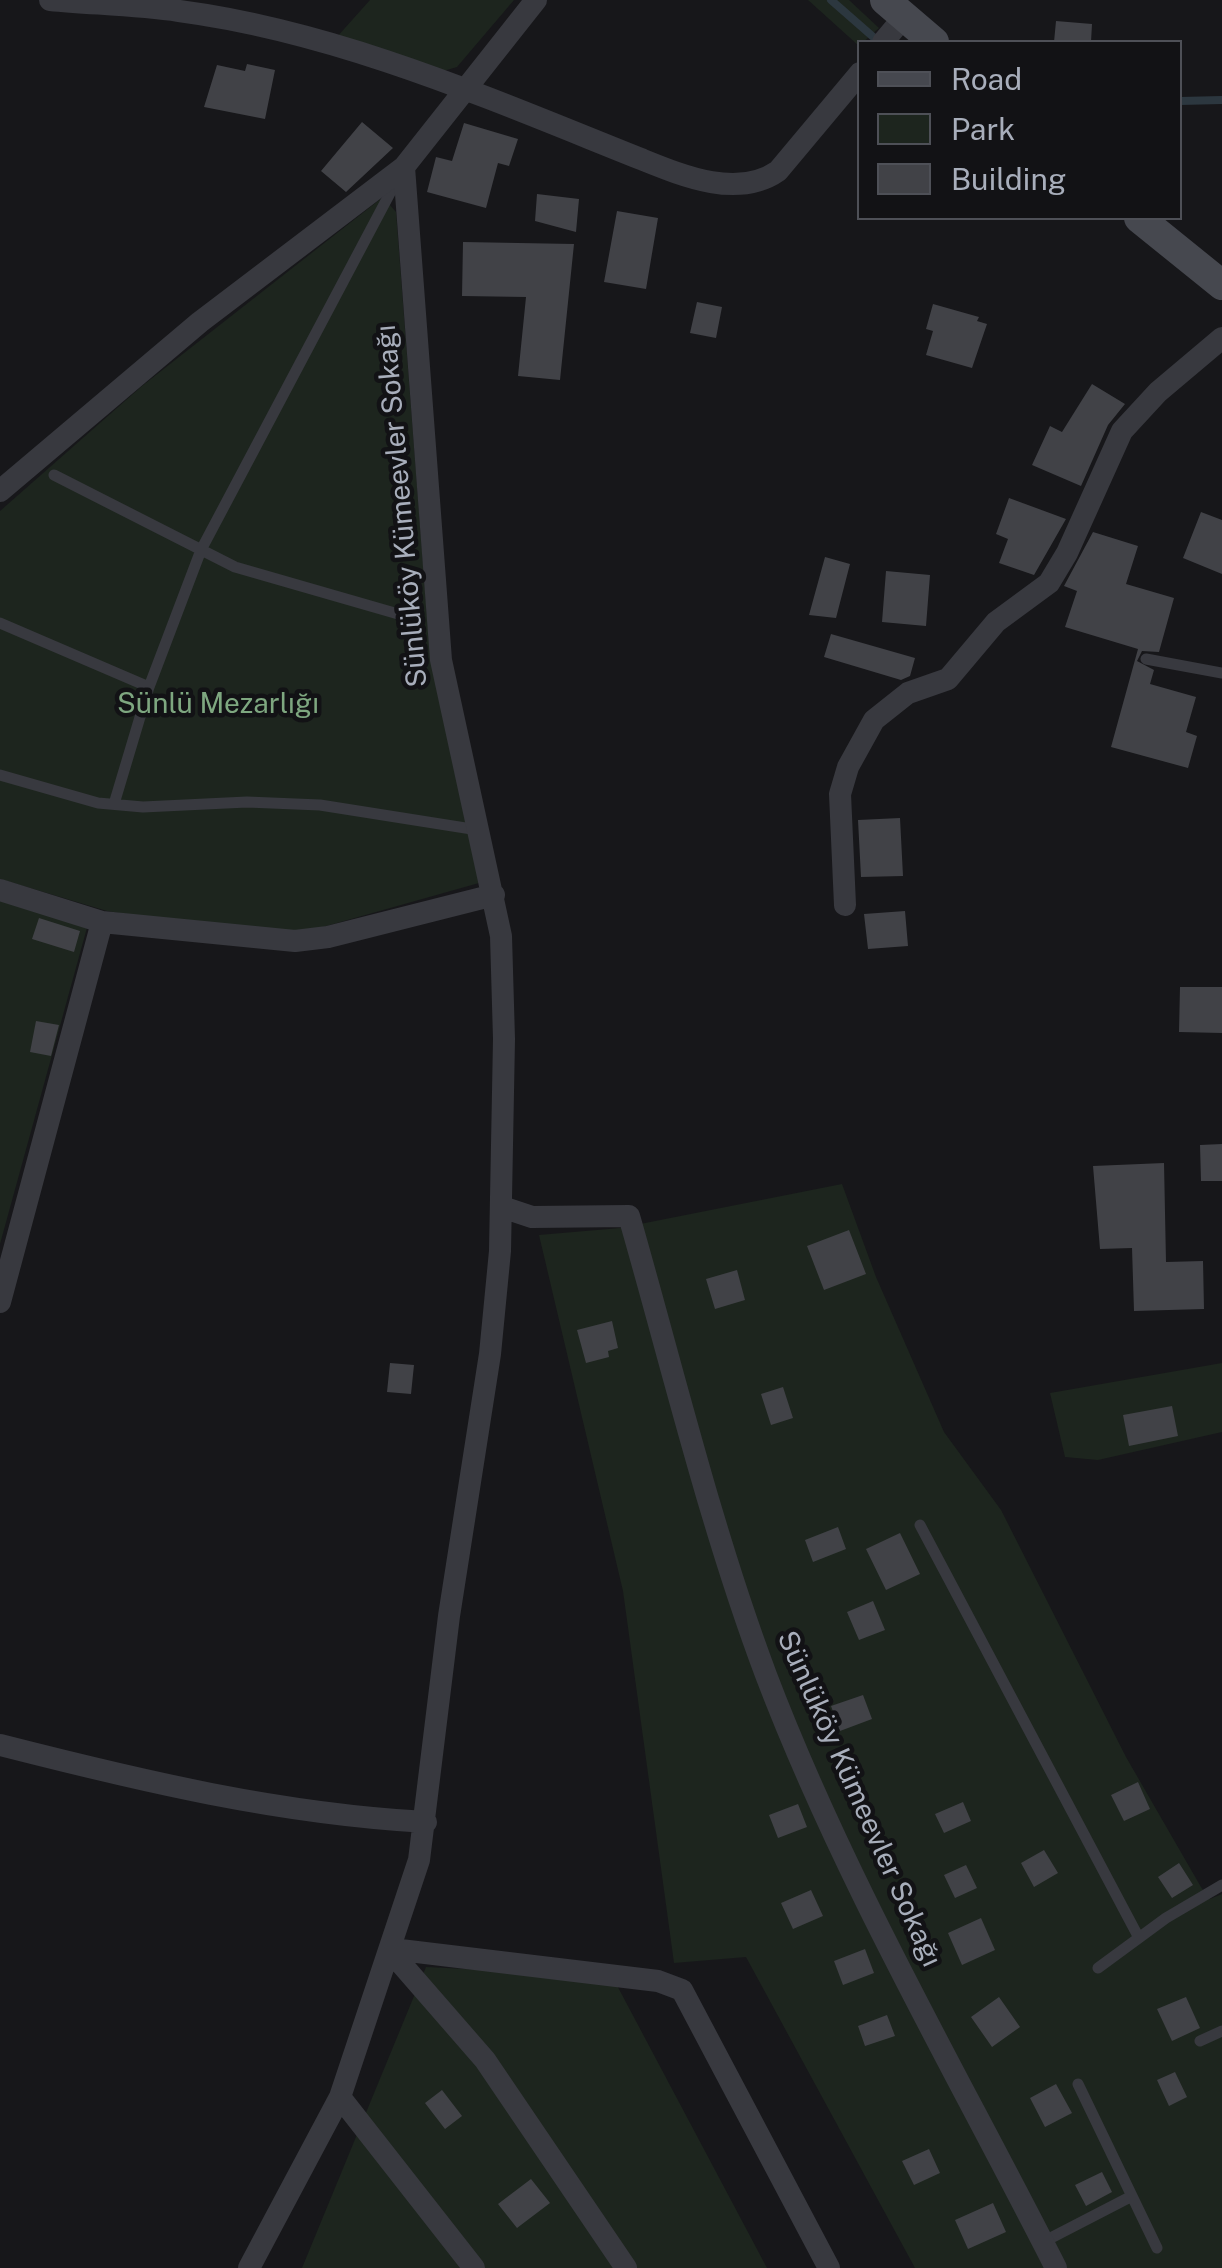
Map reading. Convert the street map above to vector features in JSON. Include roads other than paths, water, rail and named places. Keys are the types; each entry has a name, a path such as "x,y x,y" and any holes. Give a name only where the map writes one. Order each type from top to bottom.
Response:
{"main road":[{"path":"894,8 932,40"},
{"path":"1141,220 1222,285"}],"street":[{"path":"50,0 184,5 463,88 662,167 750,185 778,171 857,76"},
{"path":"0,491 200,322 404,167 536,0"},
{"path":"885,40 894,8"},
{"name":"Sünlüköy Kümeevler Sokağı","path":"249,2268 340,2097 392,1951 426,1822 449,1616 490,1354 502,1208 504,971 494,895 441,660 404,167"},
{"path":"845,904 840,794 848,767 874,720 908,692 948,679 996,622 1049,582 1067,553 1122,431 1158,392 1222,338"},
{"path":"0,890 102,922 194,934 311,940 494,895"},
{"path":"0,1302 102,922"},
{"name":"Sünlüköy Kümeevler Sokağı","path":"502,1208 532,1217 629,1216 731,1569 768,1679 922,2010 1056,2268"},
{"path":"0,1745 248,1804 426,1822"},
{"path":"392,1951 484,2060 626,2268"},
{"path":"392,1951 658,1980 682,1990 829,2268"},
{"path":"340,2097 474,2268"}],"lane":[{"path":"114,804 149,687 201,550 404,167"},
{"path":"54,476 201,550 269,579 419,620"},
{"path":"0,624 149,687"},
{"path":"1146,659 1222,673"},
{"path":"0,775 82,800 114,804 302,804 478,830"},
{"path":"920,1525 1139,1938"},
{"path":"1098,1968 1222,1885"},
{"path":"1200,2041 1222,2030"},
{"path":"1078,2084 1157,2248"},
{"path":"1043,2242 1132,2196"}],"waterway":[{"path":"831,0 877,40"},
{"path":"1182,101 1222,100"}],"park label":[{"name":"Sünlü Mezarlığı","path":"218,704"}]}
